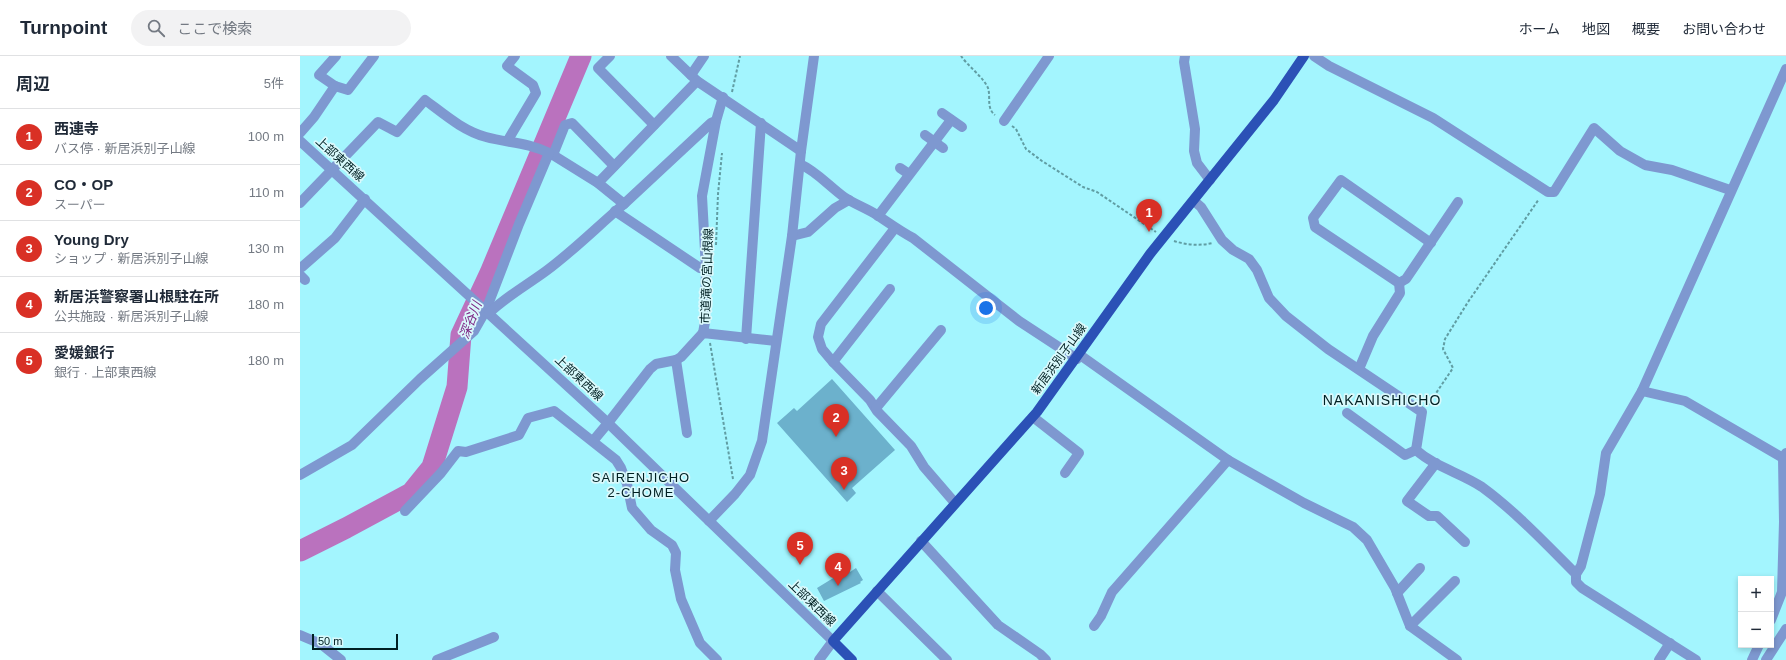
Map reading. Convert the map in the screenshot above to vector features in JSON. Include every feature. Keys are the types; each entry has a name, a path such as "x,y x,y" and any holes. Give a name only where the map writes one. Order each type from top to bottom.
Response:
{"main road":[{"name":"新居浜別子山線","path":"833,641 1033,416 1078,357 1150,254 1274,100 1304,56"},
{"path":"833,641 852,660"}],"street":[{"path":"336,56 319,75 335,86 348,90 374,56"},
{"path":"508,140 536,94 533,85 507,66 515,56"},
{"path":"610,56 598,68 654,125"},
{"path":"671,56 694,78 801,151"},
{"path":"598,183 654,125 694,78 704,56"},
{"path":"709,521 735,494 750,475 762,441 792,236 812,56"},
{"path":"1004,121 1049,56"},
{"path":"1185,56 1184,62 1195,129 1194,151 1197,163 1210,180"},
{"path":"1314,56 1329,66 1433,118 1546,190 1554,192 1594,128 1620,151 1645,165 1672,170 1730,190"},
{"path":"1696,660 1582,588 1576,582 1576,574 1581,566 1600,494 1606,453 1642,391 1730,190 1786,69"},
{"path":"300,133 314,117 335,86"},
{"path":"593,441 608,424 650,369 656,364 676,360 681,357 703,333 705,322 706,269 702,196 716,121 726,99"},
{"path":"300,202 378,122 397,132 424,100 465,128 486,137 508,140 537,147 550,153 598,183 624,204"},
{"path":"942,113 962,127"},
{"path":"878,216 951,120"},
{"path":"487,311 547,270 624,204 711,123 716,121"},
{"path":"746,338 761,123"},
{"path":"300,475 352,445 455,347 467,339 474,331 487,311 519,224 550,153 565,125 572,124 614,166"},
{"path":"925,135 944,148"},
{"name":"上部東西線","path":"300,141 487,311 608,424 833,641"},
{"path":"800,164 810,168 831,187 849,200 913,238 1019,321 1078,357 1228,460 1304,503 1353,527 1367,540 1397,593 1410,626 1457,660"},
{"path":"900,168 909,174"},
{"path":"1399,283 1314,227 1313,218 1341,180 1431,243"},
{"path":"302,274 335,238 364,200"},
{"path":"792,236 808,232 835,208 849,200"},
{"path":"1194,201 1201,207 1222,240 1233,250 1249,260 1257,270 1269,298 1286,316 1328,349 1422,412 1416,450"},
{"path":"1399,283 1406,279 1458,202"},
{"path":"615,211 700,268 706,269"},
{"path":"895,228 821,324 818,337 822,349 911,446 924,467 955,503"},
{"path":"1359,369 1373,336 1400,293 1399,283"},
{"path":"833,362 890,289"},
{"path":"876,408 941,330"},
{"path":"703,333 776,341"},
{"path":"676,360 687,433"},
{"path":"1642,391 1685,401 1785,456 1782,592 1774,612"},
{"path":"405,511 441,473 458,451 466,452 519,435 528,418 554,411 616,460 621,468 632,508 652,530 672,545 676,553 675,570 681,599 700,643 717,660"},
{"path":"1347,413 1405,455 1416,450"},
{"path":"1033,416 1079,452 1065,473"},
{"path":"1416,450 1424,457 1462,475 1483,488 1534,532 1576,574"},
{"path":"1094,626 1101,616 1112,592 1228,460"},
{"path":"1436,463 1407,501 1429,516 1437,516 1465,542"},
{"path":"921,541 998,625 1040,654 1046,660"},
{"path":"1397,593 1420,568"},
{"path":"1410,626 1455,581"},
{"path":"877,591 947,660"},
{"path":"1766,660 1786,629"},
{"path":"300,635 321,644 341,660"},
{"path":"437,660 494,637"},
{"path":"819,660 833,641"},
{"path":"1659,660 1670,643"},
{"path":"1752,660 1758,648"}],"path":[{"path":"726,99 734,86 740,56"},
{"path":"962,56 988,88 992,112 1016,129 1026,149 1042,161 1082,187 1097,192 1164,237 1181,243 1204,245 1222,240"},
{"name":"市道滝の宮山根線","path":"716,249 718,194 722,147"},
{"path":"1422,412 1453,368 1443,349 1445,339 1468,302 1546,190"},
{"name":"市道滝の宮山根線","path":"714,335 709,339 735,494"}],"building":[{"path":"832,379 895,450 852,488 856,493 847,502 777,423 794,408 797,411"},
{"path":"856,568 863,580 860,582 861,583 824,601 817,588 848,569 850,572"}],"waterway":[{"name":"深谷川","path":"300,551 411,493 432,467 457,387 461,335 490,273 581,56"}],"place":[{"name":"西連寺","path":"1149,232"},
{"name":"CO・OP","path":"836,437"},
{"name":"Young Dry","path":"844,490"},
{"name":"愛媛銀行","path":"800,565"},
{"name":"新居浜警察署山根駐在所","path":"838,586"}],"district":[{"name":"NAKANISHICHO","path":"1382,400"},
{"name":"SAIRENJICHO 2-CHOME","path":"641,484"}]}
